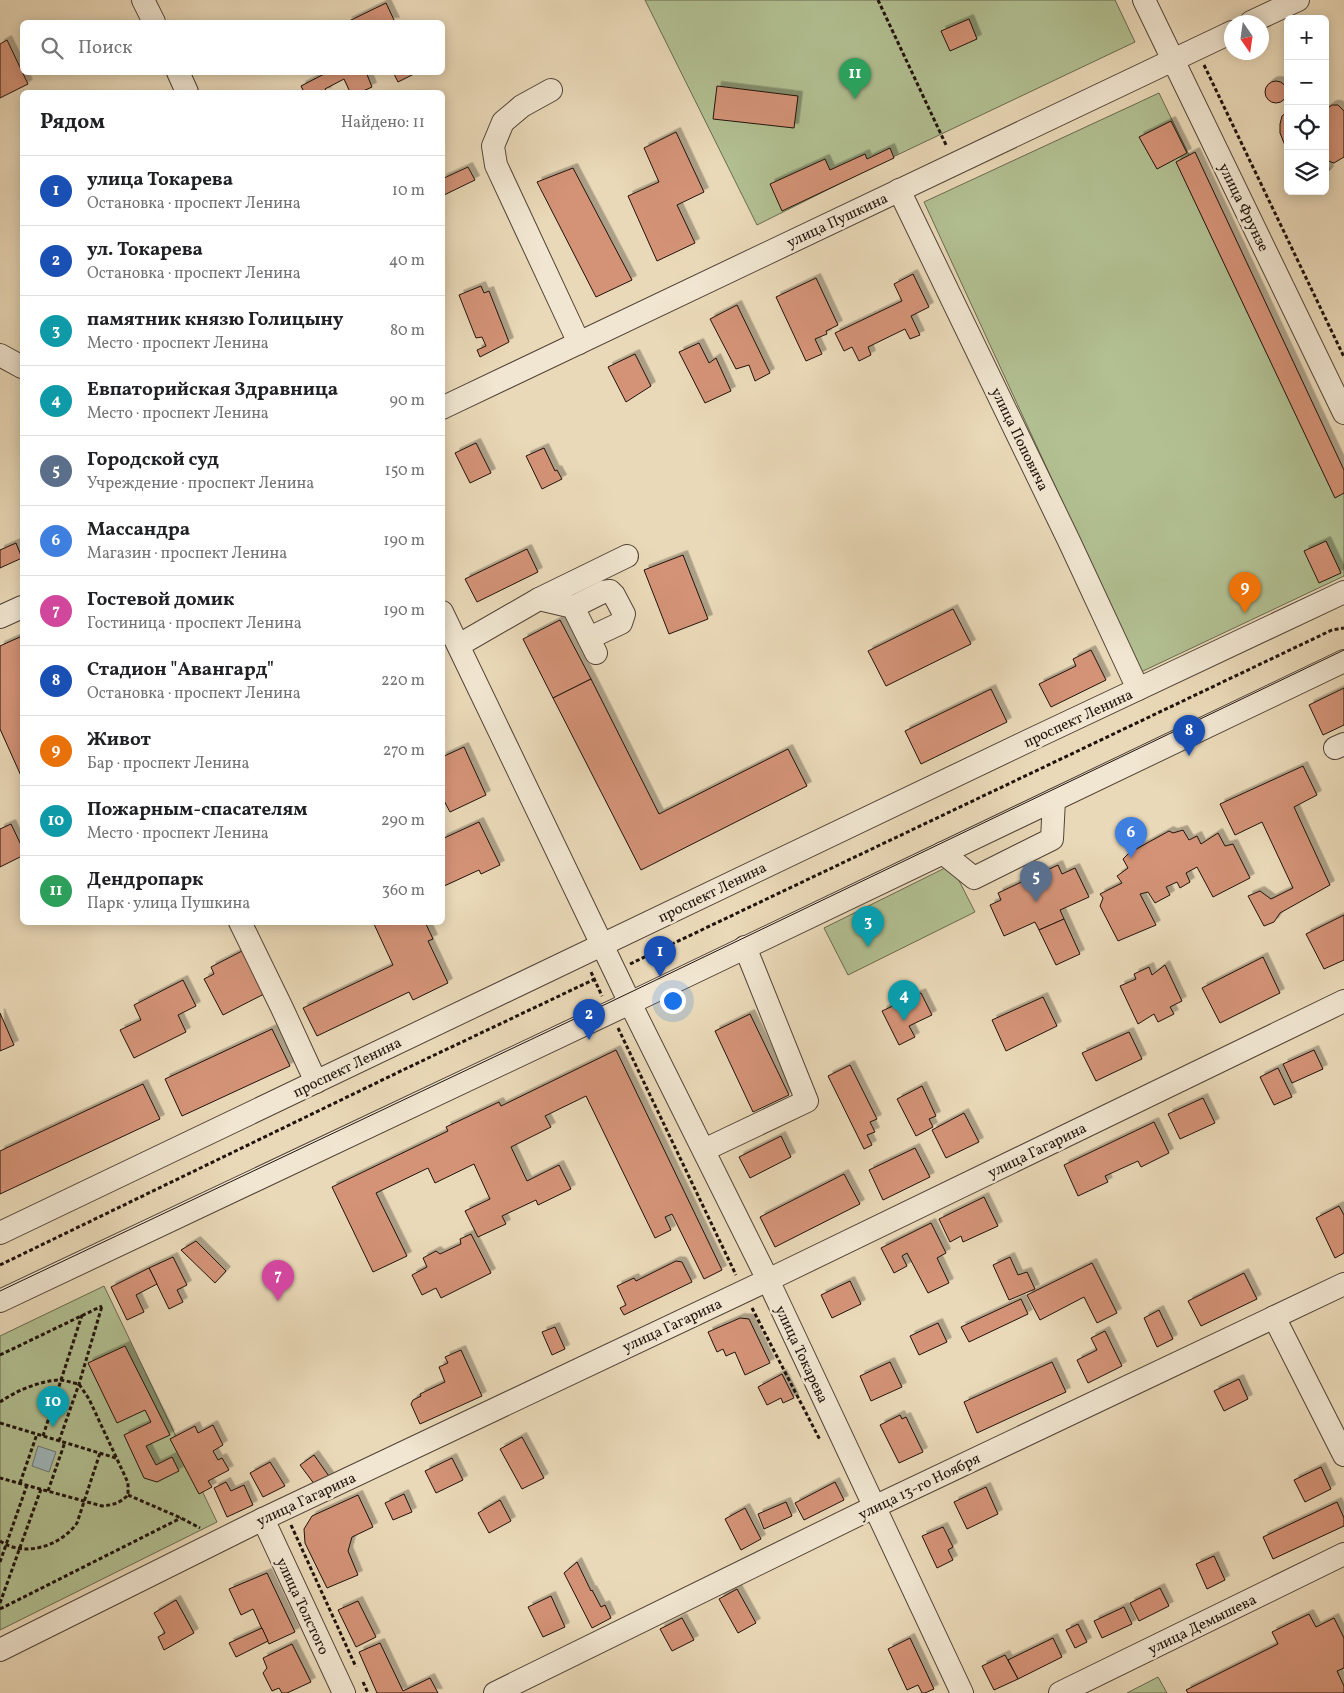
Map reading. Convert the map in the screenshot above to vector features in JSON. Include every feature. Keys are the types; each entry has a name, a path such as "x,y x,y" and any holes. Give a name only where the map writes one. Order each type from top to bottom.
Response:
{"street":[{"path":"143,0 153,20"},
{"name":"улица Фрунзе","path":"1144,0 1344,413"},
{"path":"1266,15 1298,0"},
{"name":"улица Пушкина","path":"445,407 1224,36"},
{"path":"179,75 186,90"},
{"path":"550,90 522,106 503,122 493,146 496,166 579,343"},
{"name":"улица Поповича","path":"899,190 1069,541 1138,689"},
{"path":"0,355 20,366"},
{"path":"459,645 539,599 627,556"},
{"path":"539,599 568,604 573,607 592,646 621,623 624,614 610,591 603,592 573,607"},
{"name":"проспект Ленина","path":"0,1233 1344,592"},
{"path":"0,617 20,608"},
{"name":"улица Токарева","path":"445,618 630,1003 768,1280 962,1693"},
{"path":"0,1301 630,1003 1344,661"},
{"path":"943,853 974,878 1052,839 1054,800"},
{"path":"241,925 316,1082"},
{"path":"704,1150 807,1101 745,947"},
{"name":"улица Гагарина","path":"0,1650 263,1519 768,1280 1344,1001"},
{"name":"улица 13-го Ноября","path":"496,1693 874,1507 1344,1284"},
{"path":"1274,1317 1344,1455"},
{"name":"улица Толстого","path":"263,1519 352,1686"},
{"name":"улица Демышева","path":"1060,1693 1344,1554"}],"path":[{"path":"878,0 955,163"},
{"path":"1196,48 1344,356"},
{"path":"0,1265 405,1069 1332,630 1344,628"},
{"path":"582,954 744,1291 823,1446"},
{"path":"0,1355 102,1306 59,1441"},
{"path":"43,1436 82,1315"},
{"path":"0,1402 26,1388 46,1382 61,1380 78,1384 89,1399 128,1483 128,1495 122,1501 102,1506 0,1478"},
{"path":"0,1423 116,1458"},
{"path":"20,1483 37,1434"},
{"path":"48,1491 65,1442"},
{"path":"0,1541 20,1549 36,1548 60,1540 71,1532 77,1523 100,1453"},
{"path":"0,1562 27,1485"},
{"path":"0,1604 41,1489"},
{"path":"128,1495 224,1538"},
{"path":"284,1509 357,1671"},
{"path":"0,1609 181,1518"},
{"path":"352,1686 368,1693"}],"green space":[{"path":"645,0 1115,0 1135,42 895,156 757,225"},
{"path":"1159,93 1344,475 1344,576 1141,672 924,202"},
{"path":"951,865 975,912 848,975 824,928"},
{"path":"104,1286 217,1522 0,1630 0,1336"},
{"path":"1158,1677 1167,1693 1127,1693"}],"water":[{"path":"38,1446 56,1452 49,1472 32,1466"}],"building":[{"path":"386,3 394,20 351,20"},
{"path":"969,19 977,39 950,51 941,31"},
{"path":"7,40 20,67 20,75 24,75 28,84 0,98 0,44"},
{"path":"322,75 367,75 372,87 365,90 349,90 344,79 326,90 303,90 301,86"},
{"path":"394,75 412,75 398,82"},
{"path":"1276,81 1284,84 1284,100 1276,103 1268,100 1265,92 1268,84"},
{"path":"717,86 798,96 794,128 713,119"},
{"path":"1338,105 1344,111 1344,157 1334,163 1329,161 1329,107"},
{"path":"1284,114 1284,143 1280,133 1282,116"},
{"path":"1171,121 1187,153 1157,169 1139,137"},
{"path":"676,132 704,192 677,205 695,243 657,261 628,196 659,182 644,148"},
{"path":"890,148 894,158 782,211 770,184 825,159 830,170 865,154 867,159"},
{"path":"1195,152 1344,470 1344,493 1335,498 1176,162"},
{"path":"468,167 475,180 445,195 445,178"},
{"path":"573,168 632,280 596,297 537,182"},
{"path":"913,274 929,307 911,316 920,335 910,339 905,329 868,347 871,355 859,361 852,347 844,351 835,333 902,301 894,284"},
{"path":"816,278 838,325 826,331 827,334 815,339 822,354 806,361 776,297"},
{"path":"481,286 484,293 489,291 509,342 480,357 477,350 486,346 482,337 476,338 459,295"},
{"path":"737,305 770,373 755,381 749,365 736,369 710,319"},
{"path":"699,343 709,363 716,358 731,391 705,403 679,352"},
{"path":"635,354 651,386 626,402 608,367"},
{"path":"476,443 491,473 470,483 455,453"},
{"path":"544,448 555,471 557,470 562,479 542,489 526,456"},
{"path":"1326,541 1341,573 1319,583 1304,551"},
{"path":"16,543 20,559 0,568 0,550"},
{"path":"527,549 538,572 477,602 465,579"},
{"path":"683,555 708,619 669,634 644,570"},
{"path":"953,609 971,644 886,686 868,651"},
{"path":"560,620 591,679 553,698 523,639"},
{"path":"20,637 20,774 0,729 0,646"},
{"path":"1091,650 1106,680 1051,707 1039,684 1076,666 1073,659"},
{"path":"591,679 659,814 788,749 807,786 641,870 553,698"},
{"path":"1344,688 1344,725 1323,735 1309,705"},
{"path":"991,689 1007,722 921,764 905,731"},
{"path":"464,747 486,795 450,812 445,803 445,756"},
{"path":"1303,766 1317,795 1294,807 1330,885 1280,913 1274,922 1264,926 1248,896 1260,891 1271,899 1293,888 1262,822 1235,835 1220,804"},
{"path":"479,822 500,865 481,874 479,870 445,886 445,838"},
{"path":"11,824 20,843 20,857 0,867 0,829"},
{"path":"1183,830 1189,840 1197,836 1201,844 1218,833 1225,846 1233,844 1250,878 1213,897 1197,867 1186,873 1190,882 1180,888 1177,882 1166,887 1170,895 1155,903 1148,892 1140,894 1156,925 1118,941 1100,906 1103,898 1100,894 1122,883 1117,876 1128,868 1123,859 1129,853 1169,831 1173,833"},
{"path":"1058,865 1062,874 1075,868 1089,897 1060,910 1064,919 1039,930 1035,922 1004,936 990,905 1001,900 998,893"},
{"path":"1344,915 1344,960 1324,969 1306,934"},
{"path":"1064,919 1080,954 1056,965 1039,930"},
{"path":"374,925 426,925 433,939 428,941 448,983 413,1000 409,992 317,1036 303,1008 393,965"},
{"path":"244,950 266,993 223,1015 204,979 214,974 211,967"},
{"path":"1263,957 1280,993 1220,1023 1202,988"},
{"path":"1165,965 1182,1001 1170,1007 1174,1014 1158,1022 1154,1014 1138,1024 1120,986 1136,979 1134,974 1149,967 1152,975"},
{"path":"183,980 196,1006 178,1015 186,1032 134,1058 120,1030 141,1020 134,1005"},
{"path":"921,993 932,1015 909,1026 915,1037 899,1045 882,1011"},
{"path":"1043,997 1057,1026 1006,1051 992,1020"},
{"path":"0,1013 14,1045 0,1051"},
{"path":"750,1014 789,1095 753,1112 715,1031"},
{"path":"272,1029 290,1066 182,1116 165,1079"},
{"path":"1129,1032 1142,1059 1096,1081 1082,1053"},
{"path":"616,1050 722,1270 704,1279 672,1214 665,1217 671,1230 655,1238 586,1096 545,1116 551,1127 511,1147 527,1181 559,1165 571,1189 538,1205 536,1200 502,1216 506,1224 478,1237 465,1211 490,1199 474,1164 435,1183 428,1168 376,1193 407,1256 373,1272 332,1187 448,1131 446,1127 499,1102 501,1106"},
{"path":"1314,1050 1323,1069 1292,1083 1283,1064"},
{"path":"850,1065 877,1119 870,1122 875,1132 867,1135 872,1145 864,1149 828,1076"},
{"path":"1278,1068 1292,1097 1274,1105 1260,1077"},
{"path":"143,1084 160,1119 0,1194 0,1151"},
{"path":"922,1086 936,1116 929,1119 933,1127 916,1136 897,1099"},
{"path":"1203,1098 1215,1123 1180,1139 1168,1114"},
{"path":"964,1113 979,1142 946,1158 932,1130"},
{"path":"1154,1122 1169,1153 1141,1167 1138,1161 1105,1176 1108,1182 1078,1196 1064,1165"},
{"path":"781,1136 791,1157 750,1178 739,1157"},
{"path":"915,1148 930,1177 883,1200 869,1170"},
{"path":"844,1174 860,1204 775,1247 760,1217"},
{"path":"984,1197 998,1226 963,1242 961,1236 950,1242 939,1219"},
{"path":"1339,1206 1344,1215 1344,1253 1335,1258 1316,1218"},
{"path":"931,1223 946,1253 937,1258 949,1283 928,1293 907,1253 902,1256 907,1266 894,1273 881,1248"},
{"path":"471,1234 491,1273 441,1298 436,1288 422,1295 412,1275 427,1267 423,1258 436,1251 440,1254 461,1244 460,1239"},
{"path":"196,1241 226,1271 215,1283 181,1250"},
{"path":"173,1257 187,1285 177,1290 183,1302 169,1309 149,1268"},
{"path":"1010,1257 1018,1275 1027,1272 1035,1289 1009,1300 993,1265"},
{"path":"676,1261 682,1262 692,1282 624,1315 620,1308 626,1305 617,1286 634,1278 636,1281"},
{"path":"1092,1263 1117,1313 1097,1323 1084,1297 1040,1320 1027,1295"},
{"path":"149,1268 157,1284 136,1295 144,1312 127,1320 111,1287"},
{"path":"1244,1273 1257,1299 1201,1326 1188,1301"},
{"path":"850,1281 861,1304 832,1318 821,1295"},
{"path":"1021,1299 1028,1314 969,1342 961,1327"},
{"path":"1159,1310 1173,1339 1157,1347 1144,1318"},
{"path":"740,1318 749,1319 770,1363 745,1375 735,1352 726,1356 723,1349 717,1352 708,1332"},
{"path":"938,1323 947,1342 919,1355 910,1336"},
{"path":"555,1327 565,1349 552,1355 542,1332"},
{"path":"1105,1331 1122,1366 1088,1383 1077,1360 1097,1350 1091,1338"},
{"path":"125,1346 170,1435 146,1446 156,1465 172,1457 179,1471 157,1482 144,1478 124,1435 151,1422 145,1410 117,1423 88,1363"},
{"path":"461,1350 482,1396 420,1424 411,1404 413,1400 421,1396 420,1394 445,1382 439,1367 448,1363 445,1357"},
{"path":"890,1362 902,1387 871,1401 860,1376"},
{"path":"1052,1362 1066,1392 977,1433 964,1402"},
{"path":"782,1374 794,1398 783,1403 781,1398 767,1405 758,1387"},
{"path":"1239,1379 1248,1399 1224,1411 1214,1391"},
{"path":"900,1415 902,1419 906,1417 923,1452 899,1463 880,1425"},
{"path":"213,1425 223,1445 213,1451 218,1460 222,1458 229,1470 208,1481 212,1487 199,1494 170,1439 195,1426 198,1433"},
{"path":"522,1437 544,1478 522,1489 500,1449"},
{"path":"314,1455 331,1479 318,1489 300,1465"},
{"path":"452,1458 463,1480 436,1493 425,1471"},
{"path":"270,1462 285,1486 263,1497 250,1473"},
{"path":"1321,1467 1331,1489 1305,1502 1294,1480"},
{"path":"226,1482 231,1491 244,1485 253,1505 227,1517 214,1488"},
{"path":"835,1482 844,1500 804,1520 795,1503"},
{"path":"986,1487 998,1514 967,1529 954,1502"},
{"path":"404,1494 412,1512 393,1520 385,1503"},
{"path":"358,1495 373,1527 352,1537 348,1551 358,1575 327,1588 305,1543 304,1529 312,1516"},
{"path":"500,1500 511,1521 489,1533 478,1513"},
{"path":"786,1502 792,1516 764,1529 758,1514"},
{"path":"1337,1502 1344,1518 1344,1526 1273,1559 1263,1537"},
{"path":"745,1508 761,1539 741,1550 725,1519"},
{"path":"943,1527 953,1547 948,1550 953,1560 937,1568 922,1536"},
{"path":"1214,1556 1225,1580 1207,1589 1196,1564"},
{"path":"577,1562 591,1591 601,1607 605,1605 611,1618 592,1628 564,1573"},
{"path":"267,1573 295,1632 269,1644 253,1609 241,1615 229,1589"},
{"path":"1160,1588 1169,1606 1139,1621 1130,1603"},
{"path":"737,1589 756,1623 738,1633 719,1599"},
{"path":"551,1596 565,1627 543,1637 528,1607"},
{"path":"176,1600 194,1633 164,1650 158,1637 165,1633 154,1613"},
{"path":"358,1601 376,1637 356,1647 338,1610"},
{"path":"1124,1607 1132,1624 1102,1638 1094,1621"},
{"path":"1309,1614 1316,1627 1334,1618 1344,1638 1344,1668 1337,1671 1344,1686 1344,1693 1188,1693 1186,1690 1278,1644 1272,1632"},
{"path":"682,1618 694,1640 672,1651 660,1629"},
{"path":"1078,1624 1087,1642 1075,1648 1066,1630"},
{"path":"262,1628 268,1641 236,1657 229,1643"},
{"path":"910,1638 934,1689 925,1693 922,1693 918,1685 907,1690 888,1649"},
{"path":"1053,1638 1062,1657 1018,1679 1008,1660"},
{"path":"380,1643 403,1691 430,1678 438,1693 377,1693 359,1652"},
{"path":"292,1644 311,1682 287,1693 282,1693 279,1688 272,1691 263,1673 267,1668 263,1658"},
{"path":"1005,1655 1018,1679 994,1690 982,1666"}],"tram line":[{"path":"0,1291 606,1004 1344,650"}],"place":[{"name":"Дендропарк","path":"855,99"},
{"name":"Живот","path":"1245,613"},
{"name":"Стадион \"Авангард\"","path":"1189,756"},
{"name":"Массандра","path":"1131,858"},
{"name":"Городской суд","path":"1036,902"},
{"name":"памятник князю Голицыну","path":"868,947"},
{"name":"улица Токарева","path":"660,977"},
{"name":"Евпаторийская Здравница","path":"904,1021"},
{"name":"ул. Токарева","path":"589,1040"},
{"name":"Гостевой домик","path":"278,1301"},
{"name":"Пожарным-спасателям","path":"53,1427"}]}
